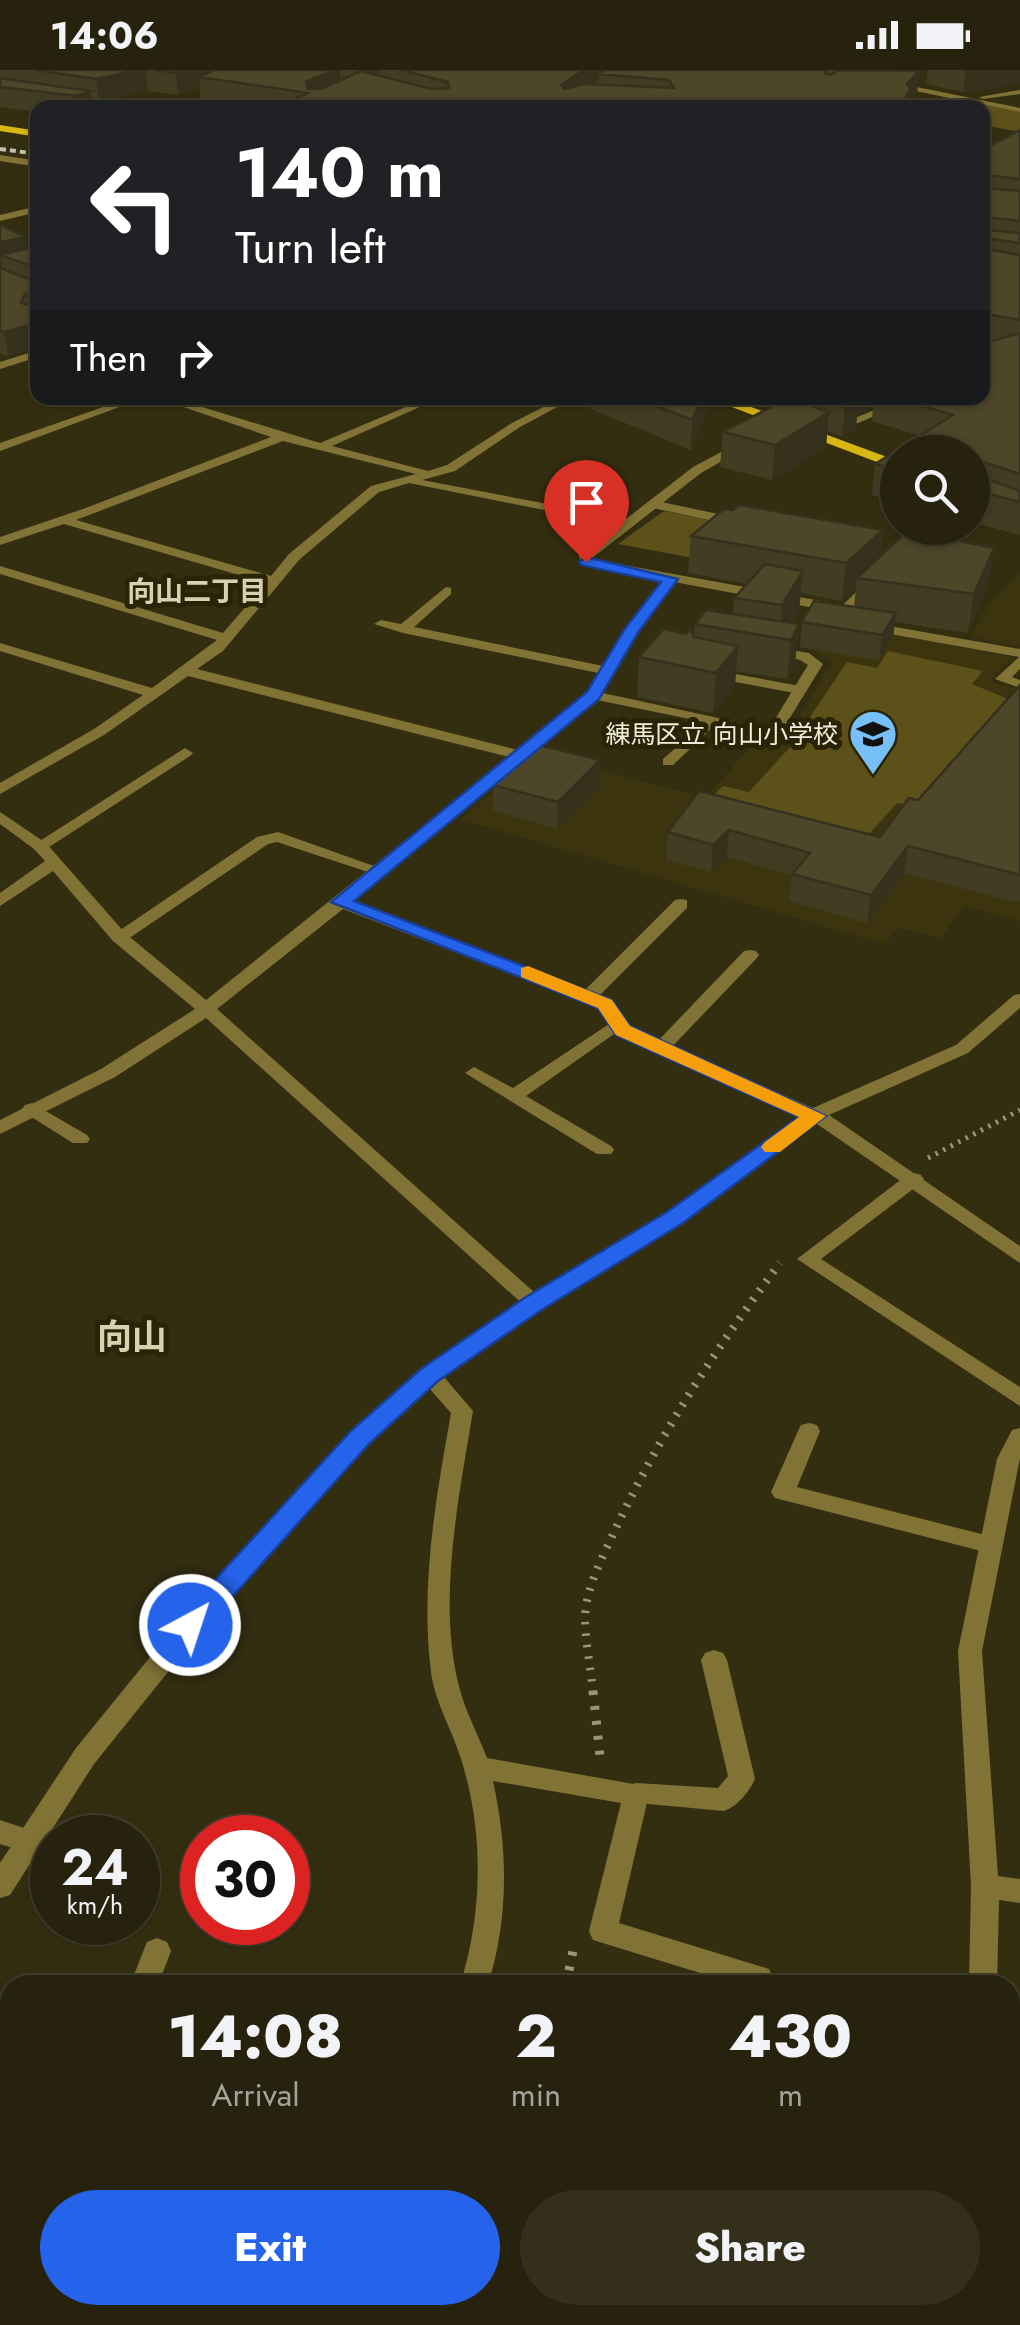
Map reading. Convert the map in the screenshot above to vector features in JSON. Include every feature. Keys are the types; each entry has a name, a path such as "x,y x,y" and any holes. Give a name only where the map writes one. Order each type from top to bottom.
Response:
{"main road":[{"path":"0,119 30,123"},
{"path":"0,128 30,133"},
{"path":"726,405 880,459"},
{"path":"776,405 880,443"}],"street":[{"path":"884,83 973,100"},
{"path":"962,100 1020,92"},
{"path":"990,104 1020,110"},
{"path":"995,158 1020,144"},
{"path":"990,148 1020,153"},
{"path":"0,158 30,163"},
{"path":"0,218 30,211"},
{"path":"0,447 118,405"},
{"path":"184,405 282,437 430,474"},
{"path":"199,410 211,405"},
{"path":"320,447 419,405"},
{"path":"0,789 99,732 188,671 226,638 294,556 364,497 386,483 451,468 552,405"},
{"path":"838,428 895,405"},
{"path":"784,424 710,462 584,558 586,562 846,610 882,575"},
{"path":"4,535 63,520 282,437"},
{"path":"403,480 628,523"},
{"path":"652,504 760,527"},
{"path":"63,520 274,581"},
{"path":"894,563 914,545"},
{"path":"0,570 226,638"},
{"path":"0,1128 108,1073 206,1009 594,695 632,630 670,579"},
{"path":"403,628 446,591"},
{"path":"812,604 806,617 972,642 1020,657 1002,679 1020,684"},
{"path":"381,624 608,671"},
{"path":"632,630 651,633"},
{"path":"0,647 156,694"},
{"path":"594,695 773,734 816,664 788,647 747,647"},
{"path":"696,670 800,690"},
{"path":"188,671 520,755"},
{"path":"668,762 710,722"},
{"path":"40,846 185,753"},
{"path":"0,817 40,846 119,937 206,1009 534,1303"},
{"path":"119,937 263,840 278,837 380,870"},
{"path":"0,902 53,862"},
{"path":"341,902 605,1004 623,1030 815,1116 909,1176 1020,1256"},
{"path":"588,997 681,904"},
{"path":"660,1048 750,955"},
{"path":"47,1815 85,1756 212,1598 360,1437 430,1375 534,1303 675,1218 827,1106 962,1050 1020,999"},
{"path":"514,1095 618,1023"},
{"path":"474,1073 604,1150"},
{"path":"32,1110 80,1139"},
{"path":"909,1176 807,1259 1020,1398"},
{"path":"430,1375 462,1411 439,1550 444,1678 476,1767 494,1870 486,1952 478,1975"},
{"path":"809,1431 782,1492 989,1544"},
{"path":"982,1975 985,1886 970,1652 1008,1459 1020,1436"},
{"path":"476,1767 636,1794 724,1800 742,1780 714,1660"},
{"path":"636,1794 603,1931 749,1975"},
{"path":"0,1832 30,1841 0,1886"},
{"path":"985,1886 1020,1890"},
{"path":"148,1975 158,1951"}],"path":[{"path":"909,1176 1020,1110"},
{"path":"604,1788 585,1614 598,1566 644,1468 678,1410 726,1335 791,1250"},
{"path":"568,1975 575,1940"}],"shaded area":[{"path":"990,105 1020,111 1020,132 990,126"},
{"path":"664,511 737,526 699,559 618,544"},
{"path":"1020,573 1020,647 971,637 990,602"},
{"name":"練馬区立 向山小学校","path":"828,624 1005,653 1011,658 989,682 1020,689 1020,921 964,906 941,938 898,928 884,944 460,819 540,754 706,798 759,737 783,743 833,661 802,646"},
{"path":"888,651 983,671 972,684 1013,701 916,807 897,803 854,851 704,804 723,786 749,792 790,747 847,662 877,668"}],"building":[{"path":"36,70 138,70 96,79"},
{"path":"214,70 334,70 306,82 308,89 321,89 361,71 431,89 449,88 448,82 401,70 584,70 561,85 564,89 584,84 674,88 669,80 599,74 605,70 826,70 830,75 840,70 919,71 907,84 910,89 905,100 292,100 308,93 199,77"},
{"path":"0,78 90,91 77,96 0,87"},
{"path":"1020,130 1020,179 990,175 990,146"},
{"path":"990,188 1020,191 1020,221 990,217"},
{"path":"0,225 26,237 0,242"},
{"path":"990,230 1020,233 1020,243 990,239"},
{"path":"30,248 30,265 0,255"},
{"path":"990,249 1020,255 1020,320 990,315"},
{"path":"0,268 30,279 30,295 25,294 21,303 30,305 30,325 0,331"},
{"path":"1020,333 1020,474 990,464 990,435 921,435 953,415 918,405 990,405 990,342"},
{"path":"654,405 699,405 692,420"},
{"path":"775,405 808,405 829,412 775,445 723,432"},
{"path":"990,480 1020,491 1020,502 990,494"},
{"path":"739,505 880,529 880,533 846,563 691,536 724,509 733,510"},
{"path":"892,545 994,548 974,594 857,578"},
{"path":"765,564 803,571 782,605 734,598"},
{"path":"814,601 896,613 882,635 802,622"},
{"path":"706,610 799,624 791,640 695,624"},
{"path":"664,629 686,634 690,629 694,637 738,646 716,673 639,657"},
{"path":"1020,685 1020,875 908,846 871,895 792,874 810,853 729,830 713,845 668,832 699,791 880,837 909,798 918,800"},
{"path":"535,744 600,760 558,802 493,785"}],"railway":[{"path":"0,149 30,153"}],"slow traffic":[{"path":"528,972 605,1004 623,1030 815,1116 773,1147"}],"place":[{"name":"練馬区立 向山小学校","path":"873,776"}],"district":[{"name":"向山二丁目","path":"197,591"},
{"name":"向山","path":"132,1337"}],"route":[{"path":"190,1625 360,1437 430,1375 534,1303 675,1218 815,1116 623,1030 605,1004 341,902 594,695 632,630 670,579 586,562"}]}
